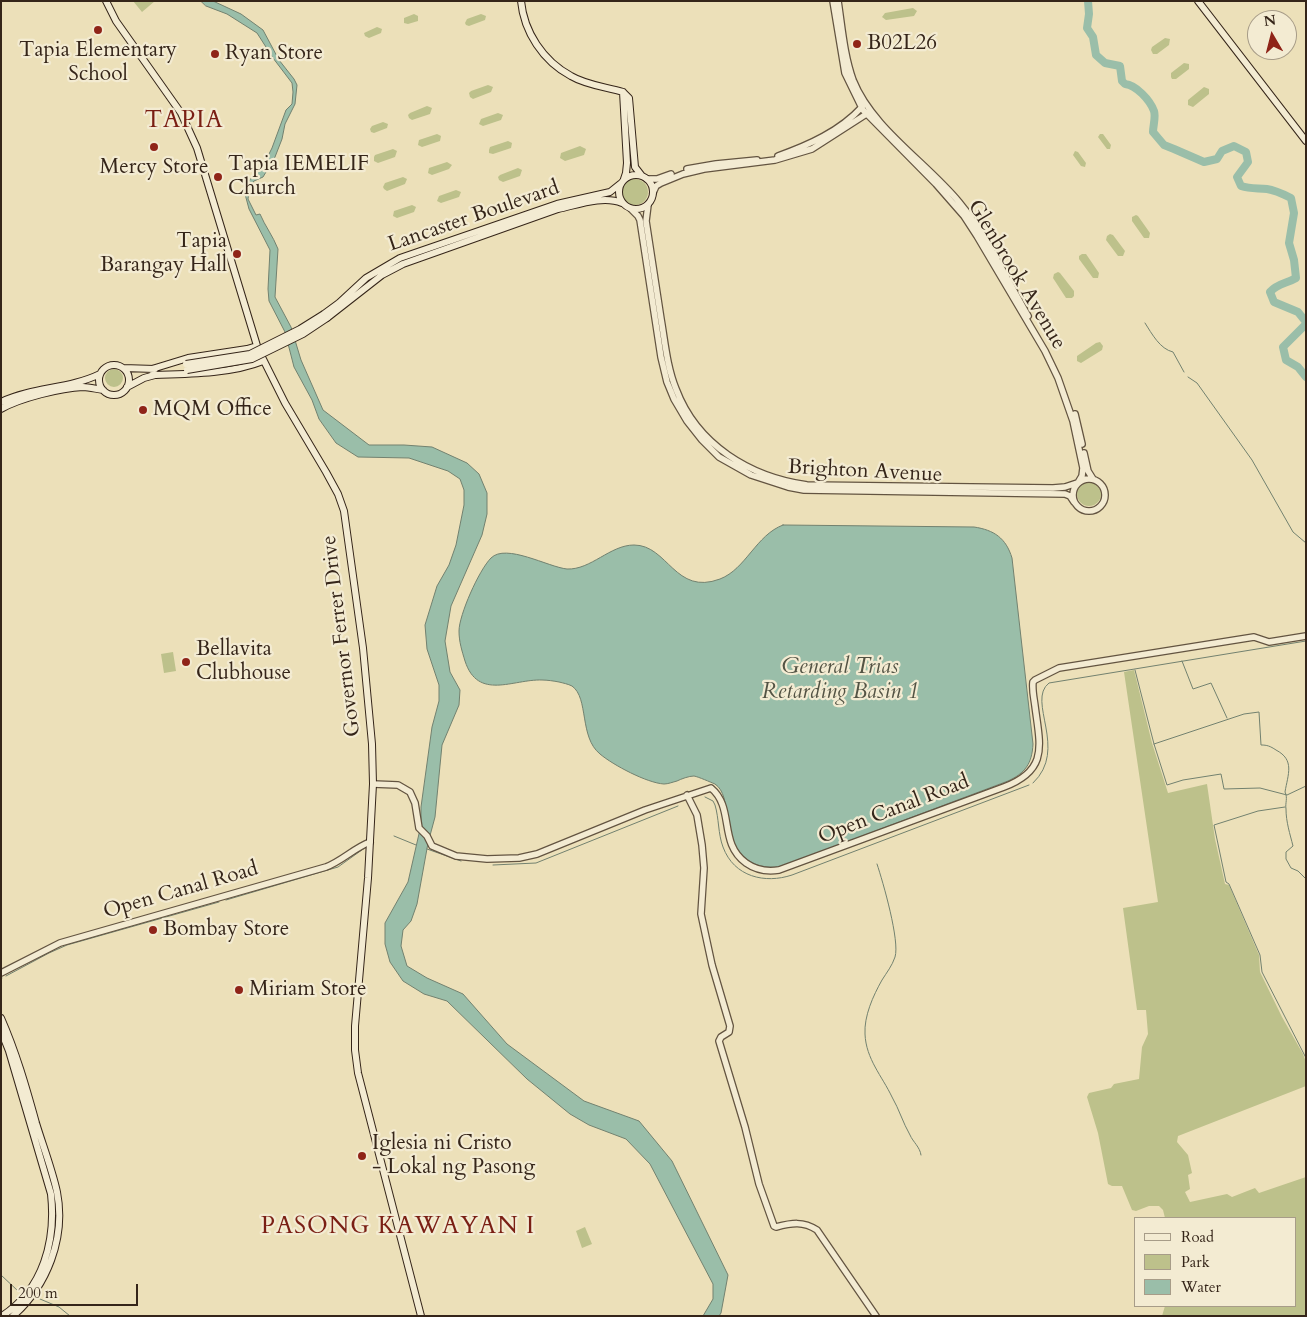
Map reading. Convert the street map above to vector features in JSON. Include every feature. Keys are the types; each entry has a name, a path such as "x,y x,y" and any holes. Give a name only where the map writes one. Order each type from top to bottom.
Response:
{"main road":[{"name":"Governor Ferrer Drive","path":"106,1 116,21 187,124 197,148 256,346 285,403 338,494 344,511 363,648 372,744 373,784 355,1026 355,1050 366,1106 421,1316"},
{"path":"521,1 526,26 536,44 549,60 571,76 623,92 630,101 630,125 635,167 650,182 653,193 648,205 640,209 631,209 622,203 618,193 626,173 627,163 623,92"},
{"path":"1198,1 1306,141"},
{"path":"622,182 632,175 645,177"},
{"name":"Lancaster Boulevard","path":"326,316 372,274 400,258 557,204 610,192 622,182"},
{"name":"Lancaster Boulevard","path":"124,368 152,372 252,359 303,334 382,275 403,264 558,209 582,203 612,199 622,203"},
{"path":"152,372 188,358 256,346"},
{"path":"152,372 192,374 252,365 263,361"},
{"path":"1,402 18,395 83,381 100,374 106,367 111,365 124,368 129,377 127,388 117,395 103,390 76,388 33,396 1,409"},
{"name":"Lancaster Boulevard","path":"127,388 152,372"},
{"path":"100,374 99,382 103,390"},
{"path":"1,1018 14,1049 57,1192 59,1212 58,1230 49,1266 41,1282 27,1302 13,1316"},
{"path":"1,1031 9,1050 49,1185 53,1212 50,1248 40,1271 23,1299 2,1316"}],"street":[{"name":"Glenbrook Avenue","path":"833,1 845,72 868,113 964,216 1045,351 1058,378 1073,421 1083,468 1082,476 1078,482"},
{"name":"Glenbrook Avenue","path":"838,1 850,69 864,106"},
{"path":"645,177 657,179 696,166 774,157 810,144 840,126 864,106"},
{"name":"Glenbrook Avenue","path":"868,113 940,181 959,202 982,235 1062,378 1077,420 1088,470 1093,479"},
{"path":"653,193 656,186 683,174 704,169 775,160 812,149 868,113"},
{"name":"Brighton Avenue","path":"648,205 646,215 647,231 667,356 676,389 686,410 704,434 722,452 756,472 807,485 1054,488 1065,487 1078,482"},
{"name":"Brighton Avenue","path":"631,209 640,220 661,356 671,392 687,421 719,457 751,475 796,489 1065,494 1070,496 1074,502"},
{"path":"1088,478 1093,479 1101,484 1104,489 1105,498 1101,506 1092,511 1085,511 1080,509 1074,502 1072,492 1078,482 1088,478"},
{"name":"Open Canal Road","path":"373,784 398,785 407,790 414,800 420,828 428,837 432,846 456,856 487,859 526,857 644,810 687,795 712,792 719,797 724,808 729,839 733,849 740,858 750,865 763,870 776,870 791,867 1026,777 1034,765 1039,750 1033,692 1034,680 1059,668 1254,637 1269,642 1306,636"},
{"path":"687,795 696,815 702,845 704,868 701,914 712,965 730,1026 728,1032 719,1041 745,1127 759,1184 774,1226 798,1222 817,1230 876,1316"},
{"name":"Open Canal Road","path":"1,973 60,943 326,867 340,861 359,847 370,842"}],"green space":[{"path":"133,1 155,1 142,12"},
{"path":"913,8 917,11 914,16 886,20 882,17 885,13"},
{"path":"414,14 418,16 418,21 408,24 404,23 404,18"},
{"path":"481,14 486,16 485,20 469,26 466,25 467,19"},
{"path":"377,27 382,29 381,33 369,38 365,36 364,33"},
{"path":"1165,38 1170,39 1169,45 1157,54 1153,54 1152,47"},
{"path":"1184,63 1189,64 1189,69 1176,79 1172,79 1171,73"},
{"path":"488,85 493,87 491,92 473,99 470,97 469,93 471,91"},
{"path":"1204,87 1209,89 1209,94 1193,107 1188,105 1188,100"},
{"path":"427,106 432,108 430,114 412,120 409,118 408,115 410,113"},
{"path":"498,113 503,115 501,120 483,126 479,124 481,119"},
{"path":"383,122 388,124 387,128 374,133 371,132 372,126"},
{"path":"437,134 441,136 440,141 422,147 418,145 419,140"},
{"path":"1100,134 1103,134 1111,145 1110,149 1107,149 1098,137"},
{"path":"508,141 512,143 511,148 493,154 489,153 490,147"},
{"path":"580,146 586,149 584,155 565,161 560,158 561,153"},
{"path":"393,149 397,151 395,157 378,163 374,161 375,155"},
{"path":"1075,151 1078,152 1086,163 1085,167 1081,166 1073,155"},
{"path":"447,162 452,165 449,169 432,175 428,173 429,168"},
{"path":"518,168 522,170 520,176 503,182 499,180 498,177 500,175"},
{"path":"403,177 407,179 405,184 387,191 384,189 385,183"},
{"path":"635,179 644,183 648,192 644,201 635,205 626,201 622,192 626,183"},
{"path":"456,190 461,192 459,197 441,203 437,201 439,196"},
{"path":"412,205 416,207 414,212 397,218 393,216 394,211"},
{"path":"1136,215 1150,233 1149,238 1144,238 1132,221 1132,217"},
{"path":"1110,234 1113,235 1125,251 1123,256 1118,256 1106,240"},
{"path":"1086,254 1099,273 1098,278 1093,278 1079,259 1079,256"},
{"path":"1058,272 1074,291 1072,298 1066,298 1053,278 1054,274"},
{"path":"1100,342 1103,346 1102,350 1081,363 1077,361 1077,356"},
{"path":"110,369 118,369 123,374 121,385 110,387 105,382 105,374"},
{"path":"1089,482 1098,485 1101,494 1098,503 1089,506 1080,503 1077,494 1080,485"},
{"path":"173,652 176,671 164,673 161,654"},
{"path":"1134,670 1152,743 1168,793 1207,784 1215,839 1225,884 1229,885 1259,955 1260,972 1306,1062 1306,1086 1178,1136 1177,1142 1188,1155 1192,1173 1188,1175 1190,1189 1185,1192 1190,1202 1227,1194 1232,1197 1255,1188 1259,1193 1306,1177 1306,1316 1162,1316 1165,1307 1297,1307 1297,1217 1165,1217 1163,1210 1159,1206 1149,1206 1136,1211 1132,1210 1122,1186 1108,1184 1098,1133 1087,1097 1089,1093 1111,1088 1114,1084 1139,1079 1142,1047 1148,1034 1146,1010 1137,1010 1123,908 1158,902 1124,672"},
{"path":"585,1227 592,1244 582,1248 576,1231"}],"water":[{"path":"201,1 213,1 241,14 263,30 279,60 297,85 295,104 285,124 275,157 263,177 254,181 250,186 248,199 256,215 260,214 278,249 275,297 291,327 301,360 323,410 369,445 432,447 467,463 479,474 487,493 487,514 482,535 451,606 445,641 450,672 460,690 459,705 442,745 435,817 428,843 417,904 411,921 403,930 401,946 407,966 427,978 463,994 507,1044 584,1101 639,1121 672,1161 728,1275 719,1316 703,1316 713,1299 713,1284 650,1164 626,1139 589,1125 570,1114 527,1079 447,1001 424,994 403,981 390,962 385,944 385,923 408,882 421,825 421,807 432,727 439,701 439,685 427,649 425,625 437,586 449,565 456,545 464,505 464,490 460,479 448,471 409,458 358,457 336,443 319,419 312,400 294,367 285,332 269,301 270,250 249,209 245,194 247,183 264,164 286,110 292,104 292,83 257,33 227,14 206,6"},
{"name":"General Trias Retarding Basin 1","path":"783,525 974,527 988,530 1003,540 1012,558 1033,744 1029,762 1019,775 1008,781 780,867 765,867 747,859 736,848 729,828 724,798 715,784 694,776 664,784 630,773 600,754 593,747 586,728 581,699 572,686 542,680 497,685 487,684 478,681 471,673 465,661 459,635 462,615 470,593 481,572 491,558 498,554 517,554 567,569 584,566 617,549 634,545 646,547 682,576 692,581 705,582 720,579 729,574 737,568 765,536"}],"waterway":[{"path":"1088,1 1087,28 1093,37 1096,55 1105,63 1120,66 1122,81 1138,90 1149,102 1155,113 1153,132 1164,145 1204,162 1217,159 1222,151 1234,146 1246,152 1248,162 1237,177 1241,186 1279,192 1291,198 1294,213 1289,243 1294,260 1296,278 1279,285 1270,292 1274,302 1298,312 1306,322"},
{"path":"1145,323 1160,344 1173,352 1184,372"},
{"path":"1306,324 1283,347 1286,360 1298,367 1306,377"},
{"path":"1188,377 1197,383 1252,460 1293,532 1306,543"},
{"path":"1033,783 1043,770 1047,756 1048,741 1042,701 1043,691 1049,683 1306,641"},
{"path":"1182,661 1193,689 1211,683 1227,718"},
{"path":"1135,670 1154,744 1167,785 1183,780 1221,774 1224,789 1260,788 1287,795 1306,786"},
{"path":"1154,744 1244,714 1259,712 1261,745 1270,747 1282,754 1288,763 1289,768 1285,792 1286,814 1293,846 1286,852 1286,859 1291,868 1298,871 1306,879"},
{"path":"705,797 713,801 715,805 721,842 728,857 735,865 752,876 771,879 792,875 1029,785"},
{"path":"493,865 536,863 678,806"},
{"path":"1285,807 1258,811 1214,825 1226,882 1229,884 1260,955 1262,972 1306,1058"},
{"path":"394,836 416,845"},
{"path":"226,900 338,867 366,847"},
{"path":"427,849 461,861"},
{"path":"877,864 890,911 896,949 895,957 870,1006 865,1027 866,1043 871,1059 921,1155"},
{"path":"6,976 67,945 219,902"},
{"path":"1,1275 18,1291"},
{"path":"40,1299 59,1307 70,1316"}],"place":[{"name":"Tapia Elementary School","path":"98,30"},
{"name":"B02L26","path":"857,44"},
{"name":"Ryan Store","path":"215,54"},
{"name":"Mercy Store","path":"154,147"},
{"name":"Tapia IEMELIF Church","path":"218,177"},
{"name":"Tapia Barangay Hall","path":"237,254"},
{"name":"MQM Office","path":"143,410"},
{"name":"Bellavita Clubhouse","path":"186,662"},
{"name":"Bombay Store","path":"153,930"},
{"name":"Miriam Store","path":"239,990"},
{"name":"Iglesia ni Cristo - Lokal ng Pasong","path":"362,1156"}],"district":[{"name":"TAPIA","path":"184,121"},
{"name":"PASONG KAWAYAN I","path":"398,1227"}]}
